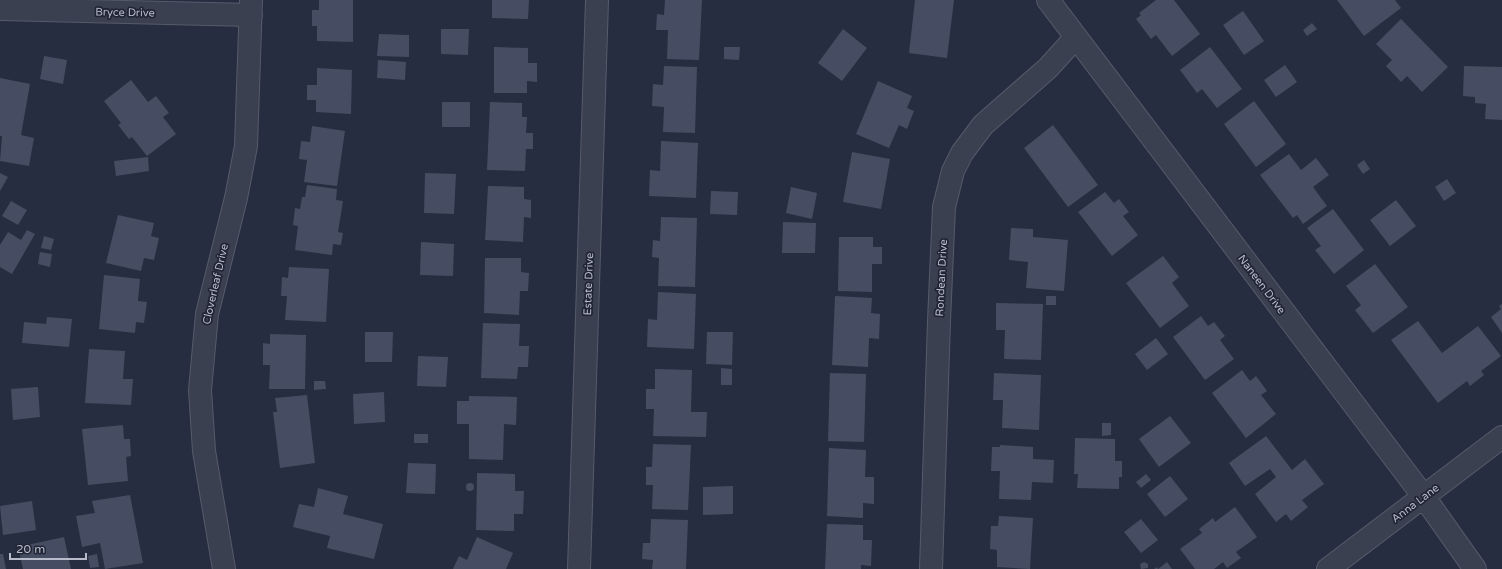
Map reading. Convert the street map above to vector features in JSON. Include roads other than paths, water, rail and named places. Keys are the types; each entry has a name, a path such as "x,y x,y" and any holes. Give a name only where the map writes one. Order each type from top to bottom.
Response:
{"street":[{"name":"Estate Drive","path":"579,569 597,0"},
{"name":"Naneen Drive","path":"1048,0 1424,497 1474,569"},
{"name":"Bryce Drive","path":"0,9 251,7"},
{"name":"Cloverleaf Drive","path":"224,569 204,451 200,390 207,314 236,198 246,146 251,7"},
{"name":"Rondean Drive","path":"931,569 938,321 944,207 953,171 962,153 983,125 1048,68 1076,37"},
{"name":"Anna Lane","path":"1328,569 1502,437"}]}
